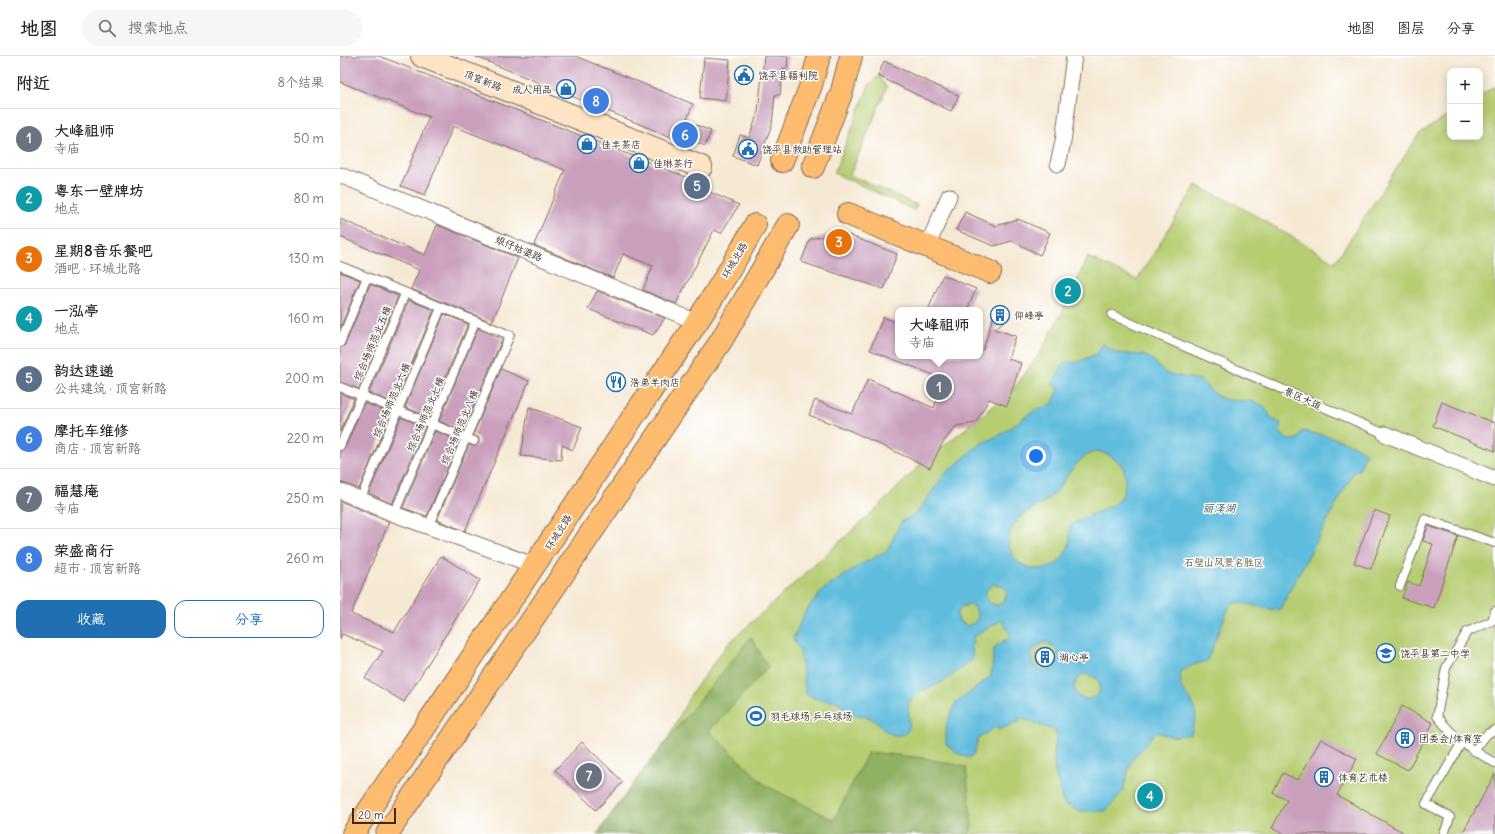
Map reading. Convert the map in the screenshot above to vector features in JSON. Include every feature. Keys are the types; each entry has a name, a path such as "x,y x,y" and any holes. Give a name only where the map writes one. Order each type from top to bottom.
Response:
{"main road":[{"name":"顶宫新路","path":"422,56 454,65 701,167"},
{"path":"782,161 811,86 819,56"},
{"path":"813,167 842,91 851,56"},
{"path":"848,214 928,245 990,272"},
{"name":"环城北路","path":"354,834 448,691 536,566 697,322 755,225"},
{"path":"387,834 721,341 788,225"}],"street":[{"path":"1058,164 1063,142 1074,56"},
{"name":"娘仔姑婆路","path":"340,175 697,322"},
{"path":"928,245 949,196"},
{"name":"景区大道","path":"1385,434 1495,479"},
{"path":"340,491 394,514 536,566"}],"lane":[{"path":"340,266 475,322"},
{"path":"340,343 367,277"},
{"name":"综合场师范北五横","path":"340,446 360,396 405,294"},
{"name":"综合场师范北六横","path":"360,500 441,308"},
{"name":"景区大道","path":"1112,315 1385,434"},
{"name":"综合场师范北八横","path":"428,527 464,438 510,335 475,322"},
{"name":"综合场师范北七横","path":"394,514 475,322"},
{"path":"340,387 474,441"},
{"path":"1400,586 1425,519 1495,543"},
{"path":"1495,612 1494,623 1467,632 1446,668 1437,716 1452,735 1474,752 1495,763"},
{"path":"1474,752 1487,734 1495,730"},
{"path":"1444,834 1450,817 1426,804 1462,742"}],"green space":[{"path":"878,76 887,87 850,175 917,205 914,210 834,173 869,85"},
{"name":"石壁山风景名胜区","path":"1495,86 1495,834 614,834 652,770 691,694 727,645 880,505 919,466 1012,391 1042,350 1067,303 1088,257 1137,280 1196,185 1237,205 1335,262 1419,134 1447,116 1447,140 1483,140 1483,94"},
{"path":"751,637 768,667 709,731 765,785 834,820 868,752 924,758 966,767 972,826 969,834 597,834 643,770"}],"water":[{"name":"丽泽湖","path":"1102,343 1116,353 1143,355 1152,359 1167,374 1200,380 1216,395 1226,400 1252,401 1264,406 1272,419 1281,423 1279,431 1287,440 1298,439 1302,431 1336,439 1359,448 1366,453 1359,470 1353,473 1280,609 1274,610 1237,602 1229,607 1207,661 1193,665 1180,672 1181,687 1192,702 1196,716 1191,734 1173,737 1156,732 1131,761 1123,791 1106,811 1080,811 1063,803 1054,767 1056,731 1023,719 999,730 995,727 978,739 974,754 969,758 957,753 946,744 946,725 956,703 991,676 994,648 1011,636 1002,620 973,637 972,660 942,682 922,690 911,700 908,709 910,725 909,730 901,735 888,732 870,718 848,714 839,702 821,700 806,695 800,651 793,639 805,612 823,590 860,565 887,551 901,522 916,514 945,474 980,444 1000,435 1035,410 1052,404 1059,390 1052,383 1065,362 1076,363 1098,353","holes":["1098,451 1112,457 1120,463 1125,477 1121,498 1118,502 1075,522 1070,526 1069,545 1062,559 1051,567 1039,569 1027,567 1017,560 1010,550 1009,538 1015,523 1023,514 1050,498 1073,468 1083,458","993,584 1003,586 1007,592 1004,602 997,605 991,603 987,598 986,591","969,604 975,608 978,617 974,623 968,626 959,621 957,614 960,608","1045,642 1058,650 1057,664 1046,671 1032,665 1032,650","1087,674 1098,679 1100,688 1098,694 1094,697 1088,699 1083,698 1078,695 1075,690 1076,681 1083,675"]}],"building":[{"path":"340,56 379,56 691,179 702,184 701,188 739,205 721,233 714,230 676,304 643,290 653,266 623,254 613,278 534,245 565,170 453,126 425,195 401,186 429,117 340,82"},
{"path":"474,56 575,56 693,104 686,121 711,131 705,146 688,138 687,140 680,137 678,140"},
{"path":"764,56 788,56 787,69 783,68 780,95 775,95 772,124 757,165 733,156 740,135 749,138 758,112"},
{"path":"704,58 730,60 726,101 700,98"},
{"path":"884,61 959,96 951,111 878,76"},
{"path":"965,212 996,226 1018,219 1050,233 1040,255 1012,241 994,246 956,230"},
{"path":"340,219 425,255 437,225 518,258 492,322 411,289 419,270 340,237"},
{"path":"841,232 897,254 884,289 801,262 810,239"},
{"path":"340,272 360,280 340,328"},
{"path":"943,275 976,289 968,307 929,307"},
{"path":"370,284 398,296 359,389 340,382 340,348 345,345"},
{"path":"597,291 665,318 653,335 588,309"},
{"path":"409,300 434,310 395,403 369,393"},
{"path":"998,308 1006,310 1008,318 994,329 1016,336 1008,359 1021,363 1007,406 989,399 976,423 956,426 942,444 930,468 851,431 809,415 815,400 852,414 868,379 934,408 944,379 870,350 883,317 895,322 895,359 983,359 983,350 993,317 992,312"},
{"path":"444,314 468,324 429,417 405,407"},
{"path":"478,328 502,339 463,431 439,421"},
{"path":"501,369 529,381 465,531 437,520 469,445 475,446 479,443 479,438 473,435"},
{"path":"340,393 354,399 340,432"},
{"path":"1442,402 1495,423 1495,451 1433,426"},
{"path":"364,403 391,413 359,489 340,482 340,451 345,448"},
{"path":"529,407 582,427 573,450 562,445 561,460 521,456"},
{"path":"401,417 425,427 392,504 369,493"},
{"path":"435,431 459,441 427,516 403,508"},
{"path":"340,501 389,522 351,614 394,632 441,556 480,580 404,702 365,678 383,651 342,634 340,639"},
{"path":"1374,510 1390,516 1371,569 1354,563"},
{"path":"1428,526 1458,536 1434,608 1402,598 1408,582 1419,586 1433,544 1423,541"},
{"name":"湖心亭","path":"1045,648 1051,651 1054,657 1051,663 1045,666 1039,663 1036,657 1039,651"},
{"name":"团委会/体育室","path":"1402,706 1433,723 1408,770 1377,754"},
{"name":"体育艺术楼","path":"1321,739 1357,759 1337,795 1406,834 1283,834 1272,828 1287,800 1273,793 1283,773 1298,780"},
{"path":"582,742 623,782 596,810 555,770"},
{"path":"1495,774 1495,834 1462,834"},
{"path":"1154,787 1160,795 1156,803 1147,804 1141,797 1144,788"}],"place":[{"name":"饶平县福利院","path":"744,75"},
{"name":"成人用品","path":"566,89"},
{"name":"荣盛商行","path":"596,101"},
{"name":"摩托车维修","path":"685,135"},
{"name":"佳丰茶店","path":"587,144"},
{"name":"饶平县救助管理站","path":"748,149"},
{"name":"佳琳茶行","path":"639,163"},
{"name":"韵达速递","path":"697,186"},
{"name":"星期8音乐餐吧","path":"839,242"},
{"name":"粤东一壁牌坊","path":"1068,291"},
{"name":"仰峰亭","path":"1000,315"},
{"name":"浩弟羊肉店","path":"616,382"},
{"name":"大峰祖师","path":"939,387"},
{"name":"饶平县第二中学","path":"1386,653"},
{"name":"湖心亭","path":"1045,657"},
{"name":"羽毛球场 乒乓球场","path":"756,716"},
{"name":"团委会/体育室","path":"1405,738"},
{"name":"福慧庵","path":"589,776"},
{"name":"体育艺术楼","path":"1324,777"},
{"name":"一泓亭","path":"1150,796"}]}
